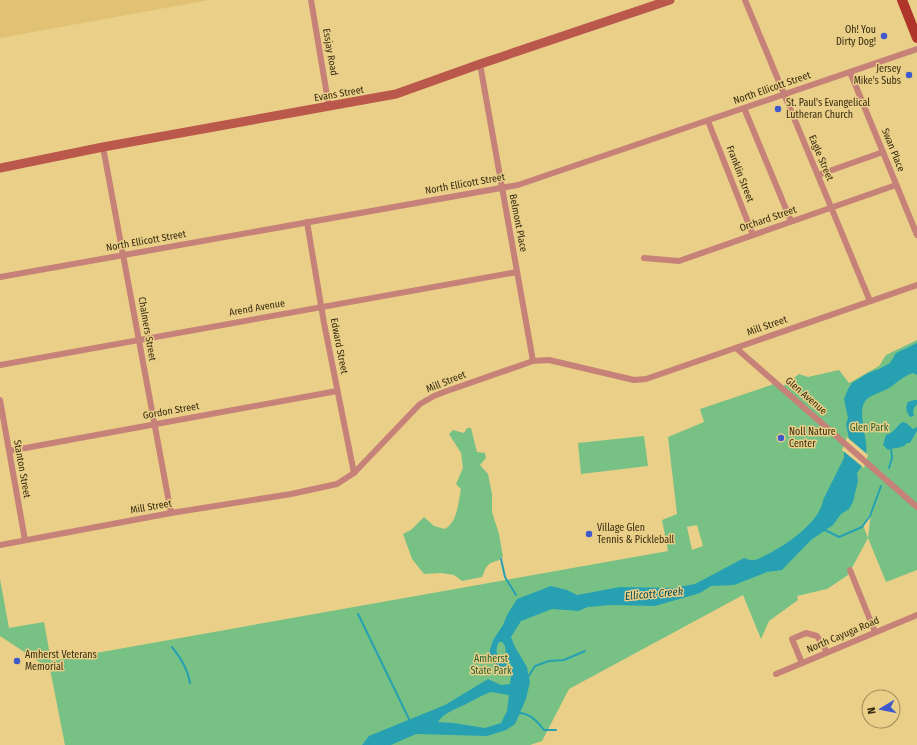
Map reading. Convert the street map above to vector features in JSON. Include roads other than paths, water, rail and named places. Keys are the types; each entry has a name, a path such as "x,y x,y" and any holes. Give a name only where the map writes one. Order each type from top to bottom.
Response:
{"main road":[{"path":"902,0 917,38"}],"street":[{"name":"Essjay Road","path":"311,0 329,107"},
{"name":"Evans Street","path":"0,168 104,147 396,94 670,0"},
{"name":"Eagle Street","path":"745,0 870,301"},
{"name":"North Ellicott Street","path":"0,277 518,185 917,49"},
{"name":"Belmont Place","path":"480,64 533,361"},
{"name":"Swan Place","path":"850,72 917,235"},
{"path":"744,108 792,221"},
{"name":"Franklin Street","path":"708,121 753,235"},
{"name":"Chalmers Street","path":"104,147 171,513"},
{"path":"818,175 883,152"},
{"name":"Orchard Street","path":"644,258 679,261 896,185"},
{"name":"Edward Street","path":"307,222 337,391 354,473"},
{"name":"Arend Avenue","path":"0,365 517,272"},
{"name":"Mill Street","path":"0,545 171,513 291,494 337,484 354,473 420,404 444,392 533,361 549,360 634,380 646,380 917,285"},
{"name":"Glen Avenue","path":"736,348 917,507"},
{"name":"Gordon Street","path":"9,451 337,391"},
{"name":"Stanton Street","path":"0,400 25,540"},
{"path":"850,570 875,632"},
{"name":"North Cayuga Road","path":"776,674 917,614"},
{"path":"802,663 792,639 806,633 817,636 827,652"}],"water":[{"name":"Ellicott Creek","path":"917,343 917,375 913,373 906,376 889,388 869,397 864,404 862,418 866,441 866,454 863,464 857,473 858,481 853,502 849,509 841,514 833,525 811,540 782,570 767,572 734,585 711,586 700,593 655,606 611,605 588,607 578,611 552,609 521,621 511,637 527,667 530,682 526,699 515,724 506,730 487,736 416,734 391,745 362,745 369,736 445,705 488,679 501,685 510,684 511,676 494,663 489,653 493,640 517,599 551,586 567,590 577,595 620,587 674,588 695,584 744,558 752,560 757,559 780,548 799,534 815,517 844,458 844,452 849,439 846,424 848,418 844,399 848,389 852,383 868,373 890,363 896,353","holes":["499,642 502,642 505,646 506,656 512,667 504,663 499,658 497,654","491,692 509,695 507,711 501,723 485,728 438,722 447,713"]},
{"path":"917,400 917,404 913,410 914,416 910,417 906,406 908,402"},
{"path":"902,422 906,423 913,429 917,427 917,431 910,443 888,450 883,445 886,435 893,431"}],"waterway":[{"path":"889,468 892,458 891,448"},
{"path":"825,530 839,537 862,527 870,516 881,486"},
{"path":"501,559 505,577 516,595"},
{"path":"358,614 410,721"},
{"path":"172,647 184,664 190,683"},
{"path":"528,677 535,666 549,661 564,660 585,651"},
{"path":"518,713 530,716 544,730 556,730"}],"place":[{"name":"Oh! You Dirty Dog!","path":"884,36"},
{"name":"Jersey Mike's Subs","path":"909,75"},
{"name":"St. Paul's Evangelical Lutheran Church","path":"778,109"},
{"name":"Noll Nature Center","path":"781,438"},
{"name":"Village Glen Tennis & Pickleball","path":"589,534"},
{"name":"Amherst Veterans Memorial","path":"17,661"}],"park label":[{"name":"Glen Park","path":"869,428"},
{"name":"Amherst State Park","path":"491,664"}]}
